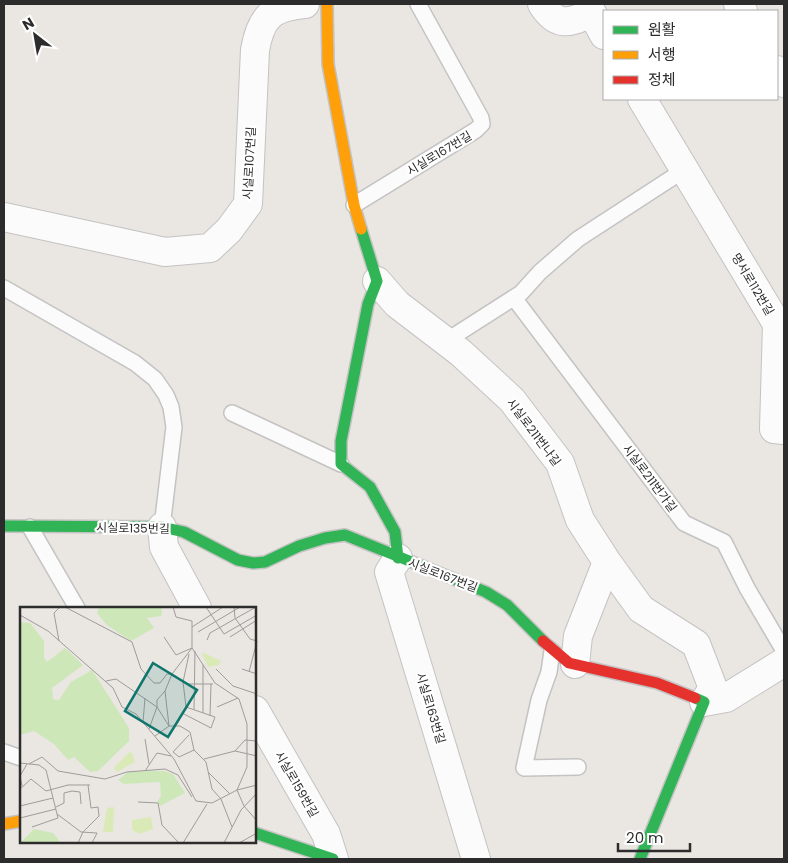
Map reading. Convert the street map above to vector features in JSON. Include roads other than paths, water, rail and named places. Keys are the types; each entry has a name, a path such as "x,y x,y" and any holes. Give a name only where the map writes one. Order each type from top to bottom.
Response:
{"street":[{"name":"시실로107번길","path":"4,217 165,252 210,248 229,230 248,204 255,50 258,33 265,20 278,10 305,4"},
{"path":"327,4 326,38 328,64 354,204 377,281 368,304 341,441 341,464"},
{"path":"542,4 552,18 557,20 572,21 601,17"},
{"path":"778,72 784,83"},
{"name":"명서로112번길","path":"643,100 684,170 781,323 774,429 784,430"},
{"name":"시실로211번나길","path":"377,281 397,304 446,342 512,400 560,463 580,520 641,609 696,644 713,688 704,702"},
{"name":"시실로167번길","path":"341,464 370,487 395,532 398,558 486,592 507,605 552,651 569,662 658,683 704,702"},
{"name":"시실로135번길","path":"4,526 162,527 184,532 238,560 253,563 265,562 299,546 325,538 345,536 360,539 398,558"},
{"path":"162,527 164,547 196,607"},
{"name":"시실로163번길","path":"398,558 389,572 476,859"},
{"path":"575,664 578,636 607,562"},
{"path":"640,859 694,731 704,702 726,698 784,662"},
{"name":"시실로159번길","path":"256,712 326,834 333,859"},
{"path":"4,824 20,821"},
{"path":"256,833 333,859"}],"lane":[{"name":"시실로167번길","path":"354,204 476,130 482,124 481,118 418,4"},
{"path":"446,342 514,298 540,272 578,240 684,170"},
{"path":"4,288 135,363 155,379 166,394 172,407 174,427 162,527"},
{"name":"시실로211번가길","path":"514,298 684,523 724,542 747,588 784,651"},
{"name":"시실로167번길","path":"232,414 341,464"},
{"path":"30,527 75,607"},
{"path":"552,651 550,672 539,700 524,768 578,767"},
{"path":"4,752 20,758"}]}
